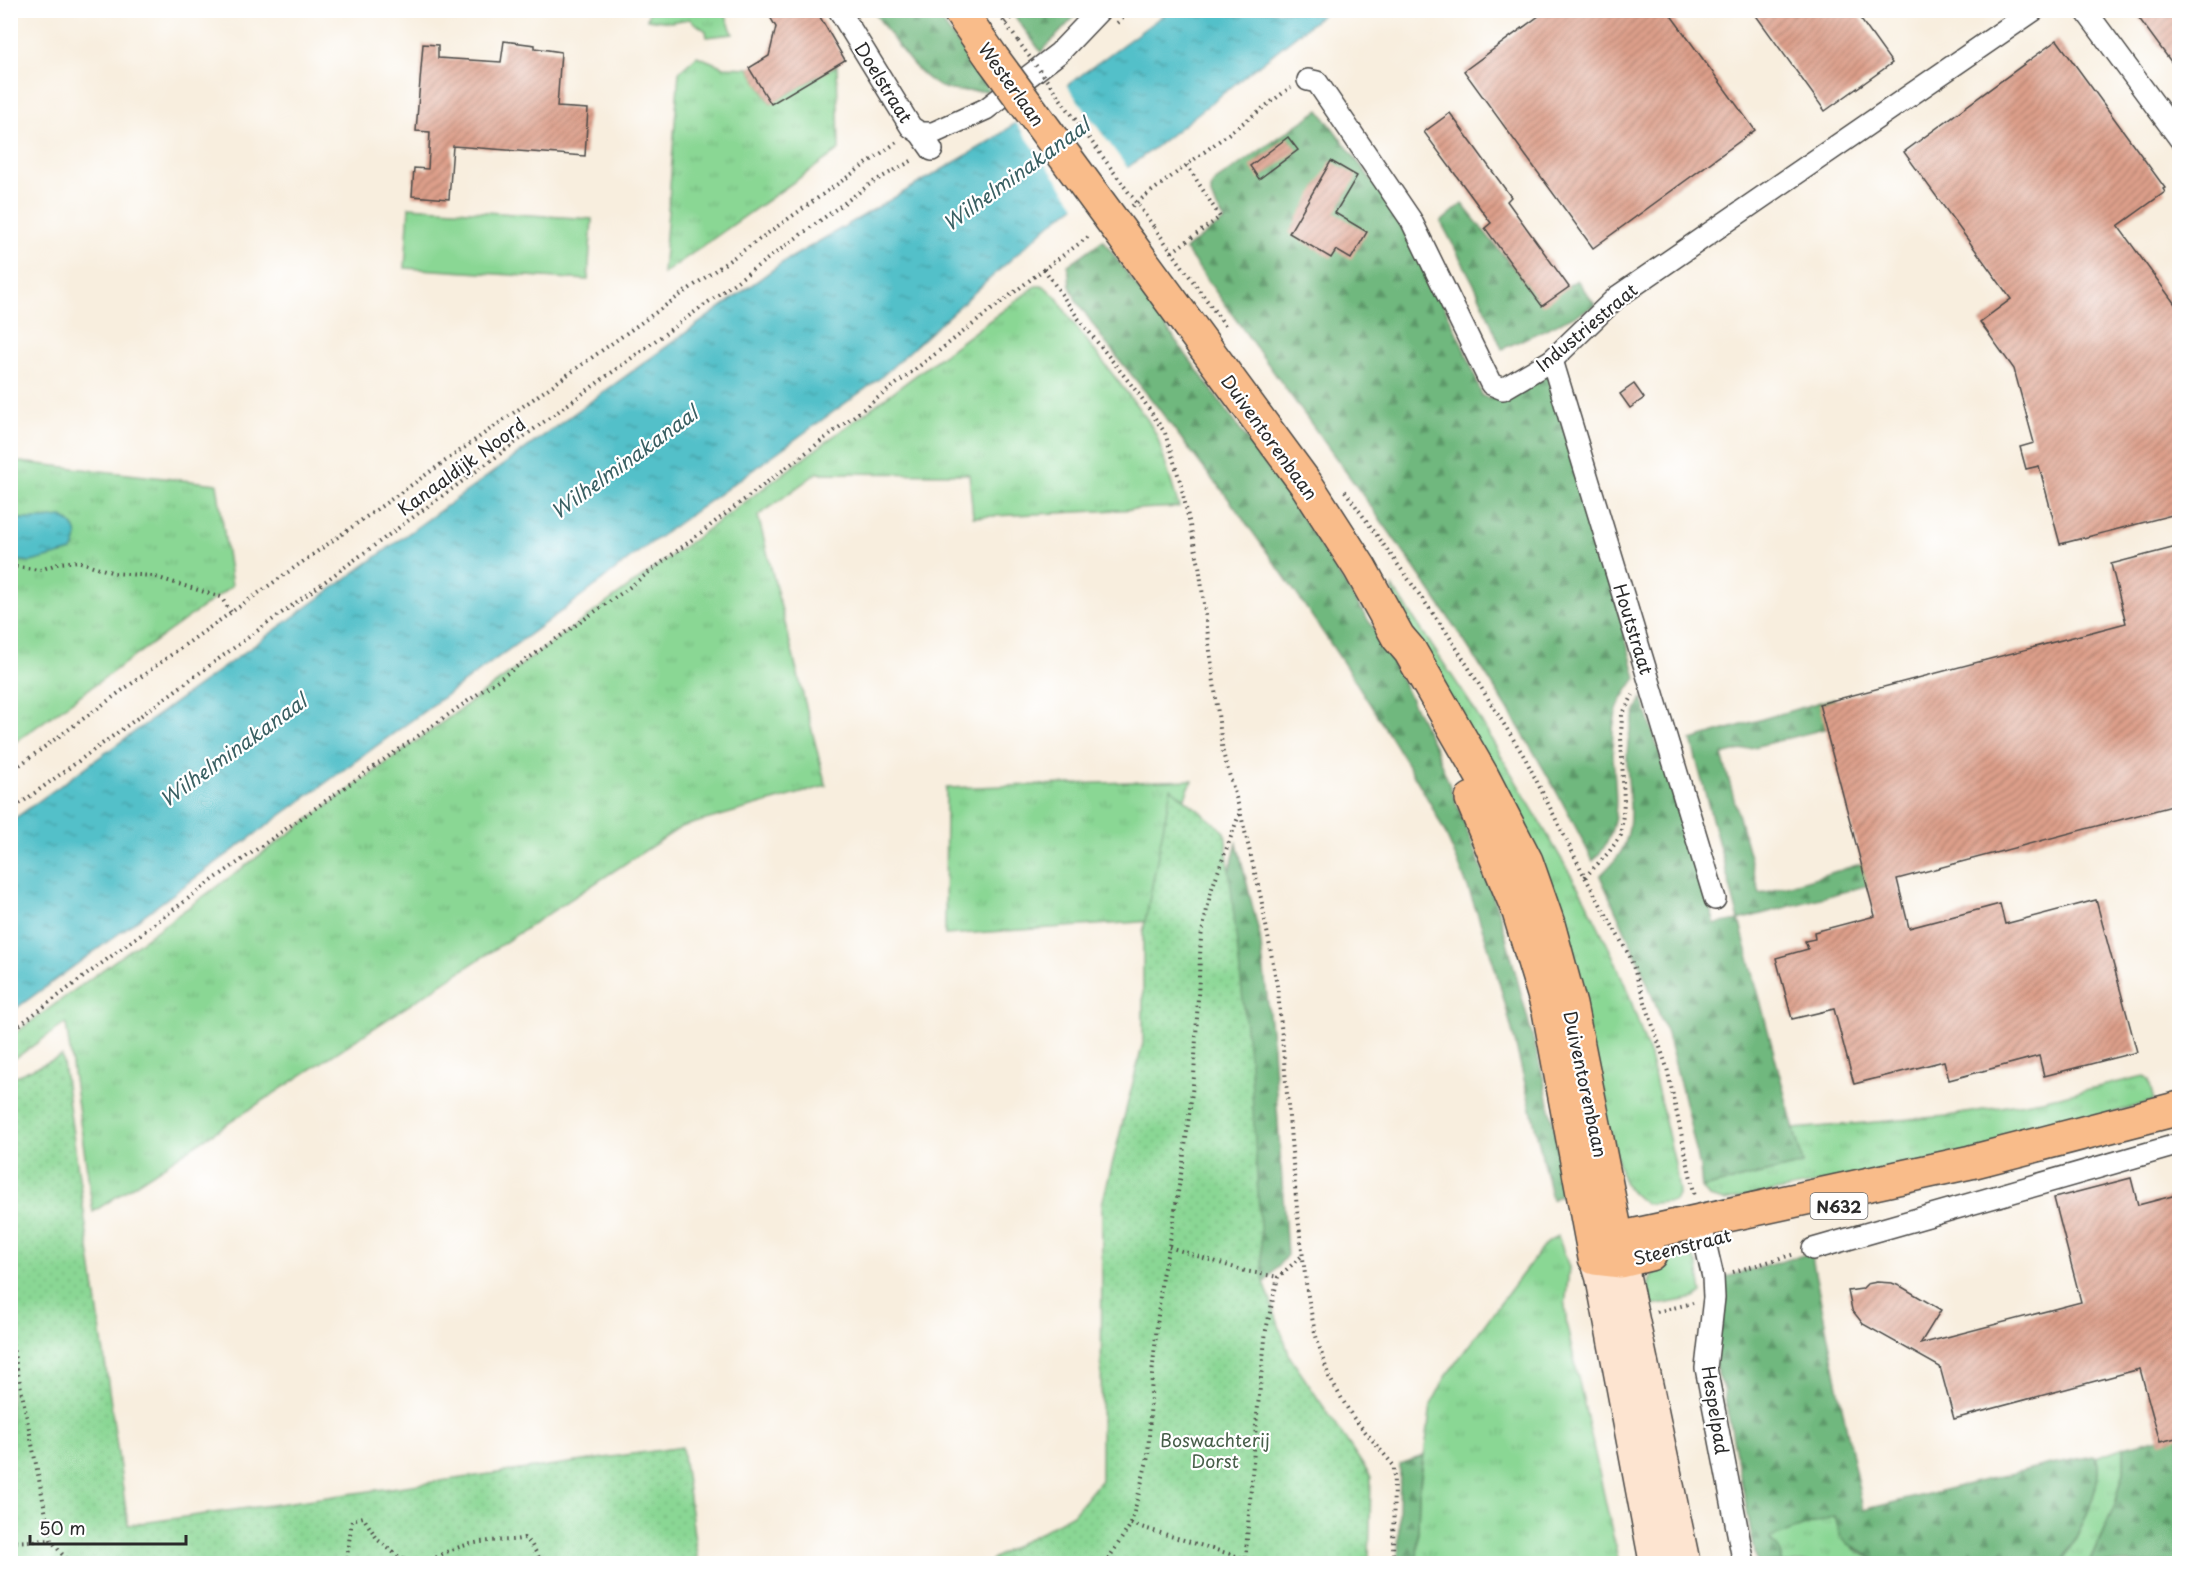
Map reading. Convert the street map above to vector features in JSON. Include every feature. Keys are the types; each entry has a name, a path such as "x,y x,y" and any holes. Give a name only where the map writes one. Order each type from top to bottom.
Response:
{"main road":[{"name":"Westerlaan","path":"959,10 1006,50 1142,236"},
{"name":"Duiventorenbaan","path":"1142,236 1360,568 1398,637 1401,657 1473,802 1519,912 1549,1011 1611,1253 1685,1563"},
{"name":"Steenstraat","path":"1611,1253 2180,1108"},
{"name":"Duiventorenbaan","path":"1611,1253 1603,1288 1655,1563"}],"street":[{"name":"Doelstraat","path":"839,10 911,127 920,133 932,150"},
{"path":"920,133 933,133 986,109 1059,53 1100,10"},
{"name":"Industriestraat","path":"1308,80 1317,82 1411,220 1491,384 1503,389 1552,360 1617,297 2034,10"},
{"path":"2085,10 2180,139"},
{"name":"Houtstraat","path":"1552,360 1715,898"},
{"path":"1813,1249 2180,1144"},
{"name":"Hespelpad","path":"1702,1231 1713,1277 1714,1298 1706,1368 1744,1563"}],"path":[{"path":"996,10 1005,23 1006,50 1142,236 1172,252 1220,217 1187,165 1298,82 1308,80"},
{"path":"1005,23 1021,10"},
{"name":"Kanaaldijk Noord","path":"10,772 231,612 907,135 920,133"},
{"name":"Kanaaldijk Noord","path":"10,811 873,182 932,150"},
{"path":"10,1032 213,880 623,592 1044,269 1078,318 1141,397 1165,433 1180,481 1199,565 1222,753 1240,812 1261,898 1278,992 1303,1255 1315,1333 1329,1377 1352,1416 1394,1466 1393,1563"},
{"path":"10,566 39,570 60,563 78,561 114,573 152,576 222,597 231,612"},
{"path":"1585,877 1609,852 1621,835 1624,802 1622,715 1638,688 1649,681"},
{"path":"1105,1563 1131,1524 1148,1457 1152,1375 1162,1276 1169,1247 1194,1077 1201,937 1212,891 1240,812"},
{"path":"1169,1247 1245,1271 1278,1277"},
{"name":"Steenstraat","path":"1713,1277 1813,1249"},
{"path":"1131,1524 1246,1561 1266,1330 1278,1277 1303,1255"},
{"path":"10,1333 51,1540 72,1563"},
{"path":"346,1563 352,1521 363,1517 378,1540 399,1557 424,1563 441,1553 464,1546 488,1541 524,1539 531,1544 543,1563"},
{"path":"10,1542 51,1540"}],"green space":[{"path":"649,11 724,11 733,34 707,37 706,31 689,19 671,22 647,19"},
{"path":"873,11 934,11 978,71 989,91 951,90 939,86 917,69"},
{"path":"1011,11 1080,11 1041,52"},
{"path":"697,56 724,67 749,68 771,104 837,65 839,150 663,274 679,72"},
{"path":"1319,110 1394,210 1420,253 1469,360 1482,396 1488,398 1547,374 1616,601 1636,678 1625,693 1613,726 1616,794 1613,826 1606,845 1593,861 1548,776 1498,693 1445,612 1185,249 1225,220 1212,197 1214,182"},
{"path":"1462,204 1541,302 1577,280 1596,306 1502,349 1476,288 1441,222"},
{"path":"409,207 592,219 588,280 405,268"},
{"path":"1103,240 1284,490 1383,643 1435,748 1500,915 1542,1072 1568,1190 1552,1200 1521,1064 1497,975 1468,887 1443,828 1419,783 1303,602 1217,483 1105,342 1076,300 1070,286 1068,265"},
{"path":"1036,286 1044,286 1057,298 1071,320 1147,419 1157,436 1179,507 973,517 969,474 817,473 758,516 826,786 681,827 93,1212 66,1023 11,1061 10,1037 730,513"},
{"path":"11,461 217,484 232,586 11,745"},
{"path":"1393,587 1470,703 1585,899 1612,954 1628,992 1650,1057 1675,1164 1679,1193 1675,1201 1646,1204 1631,1191 1623,1179 1614,1146 1393,594"},
{"path":"1642,698 1715,924 1739,920 1803,1164 1702,1188 1700,1168 1667,1034 1639,962 1600,876 1621,852 1628,833 1630,812 1628,744 1633,721"},
{"path":"1834,698 1840,725 1722,755 1760,894 1874,860 1880,882 1739,920 1691,740"},
{"path":"1192,780 1182,805 1154,921 945,935 946,788"},
{"name":"Boswachterij Dorst","path":"1171,788 1225,832 1251,1075 1263,1279 1290,1357 1371,1477 1369,1563 989,1563 992,1559 1073,1514 1101,1480 1102,1204 1143,1043 1143,932"},
{"path":"1237,843 1260,937 1273,1048 1287,1255 1265,1282 1114,1564 1220,905"},
{"path":"62,1056 128,1525 682,1447 698,1563 11,1563 11,1078"},
{"path":"2144,1076 2149,1081 2154,1101 1969,1154 1724,1201 1709,1197 1702,1188 1803,1164 1794,1129 1948,1116 2042,1100"},
{"path":"1558,1236 1569,1267 1565,1308 1567,1327 1619,1563 1417,1564 1419,1493 1431,1405 1448,1373 1545,1244"},
{"path":"1678,1252 1691,1255 1698,1265 1702,1293 1695,1298 1646,1307 1648,1288 1653,1274 1662,1262"},
{"path":"1811,1253 1863,1510 2046,1465 2093,1456 2096,1457 2098,1468 2093,1496 2082,1526 2062,1563 1882,1563 1847,1544 1840,1535 1835,1516 1770,1538 1780,1551 1781,1563 1757,1563 1724,1392 1712,1356 1716,1280"},
{"path":"2179,1433 2179,1563 2089,1564 2115,1505 2124,1472 2124,1447"},
{"path":"2124,1447 2124,1471 2115,1505 2089,1563 2062,1564 2082,1527 2093,1496 2098,1468 2096,1457"},
{"path":"1423,1456 1419,1493 1417,1563 1398,1563 1400,1464"},
{"path":"1835,1516 1841,1535 1851,1547 1882,1563 1781,1563 1781,1555 1769,1538"}],"water":[{"name":"Wilhelminakanaal","path":"1169,11 1327,11 1153,149 1050,224 879,379 633,556 585,594 11,1012 10,822 782,263 991,141"},
{"path":"62,517 76,531 77,536 72,551 31,562 11,560 11,519"}],"pier":[{"path":"1065,83 1129,170 1077,208 1014,120"}],"building":[{"path":"766,10 816,10 845,60 771,104 749,68 769,56 776,27"},
{"path":"1547,10 1667,10 1755,130 1593,248 1464,71"},
{"path":"1752,10 1854,10 1892,63 1825,111"},
{"path":"2133,10 2180,10 2180,74"},
{"path":"2057,40 2165,188 2163,189 2165,192 2118,226 2180,311 2180,513 2060,544 2039,466 2026,469 2020,447 2034,443 2014,369 1980,322 2011,299 1904,152"},
{"path":"504,41 535,45 535,48 561,52 557,107 588,109 585,156 453,146 449,199 412,196 414,168 428,169 430,132 416,131 423,44 438,45 438,58 501,62"},
{"path":"1450,113 1511,197 1507,201 1569,287 1542,306 1485,228 1491,223 1424,132"},
{"path":"1288,137 1298,150 1259,179 1250,166"},
{"path":"1331,161 1357,176 1335,213 1367,232 1351,259 1336,250 1331,258 1289,233"},
{"path":"1634,384 1644,398 1630,408 1620,394"},
{"path":"2180,546 2180,804 1897,879 1909,928 2000,904 2005,924 2096,900 2137,1052 2044,1076 2039,1056 1949,1080 1944,1061 1854,1084 1834,1009 1792,1019 1776,958 1808,949 1805,941 1815,939 1814,932 1875,916 1819,704 2126,623 2111,564"},
{"path":"2131,1178 2138,1205 2180,1194 2180,1437 2160,1442 2140,1369 1954,1419 1940,1367 1863,1324 1852,1310 1848,1291 1862,1289 1867,1284 1877,1282 1892,1283 1902,1287 1941,1310 1920,1344 2081,1302 2054,1198"}]}
